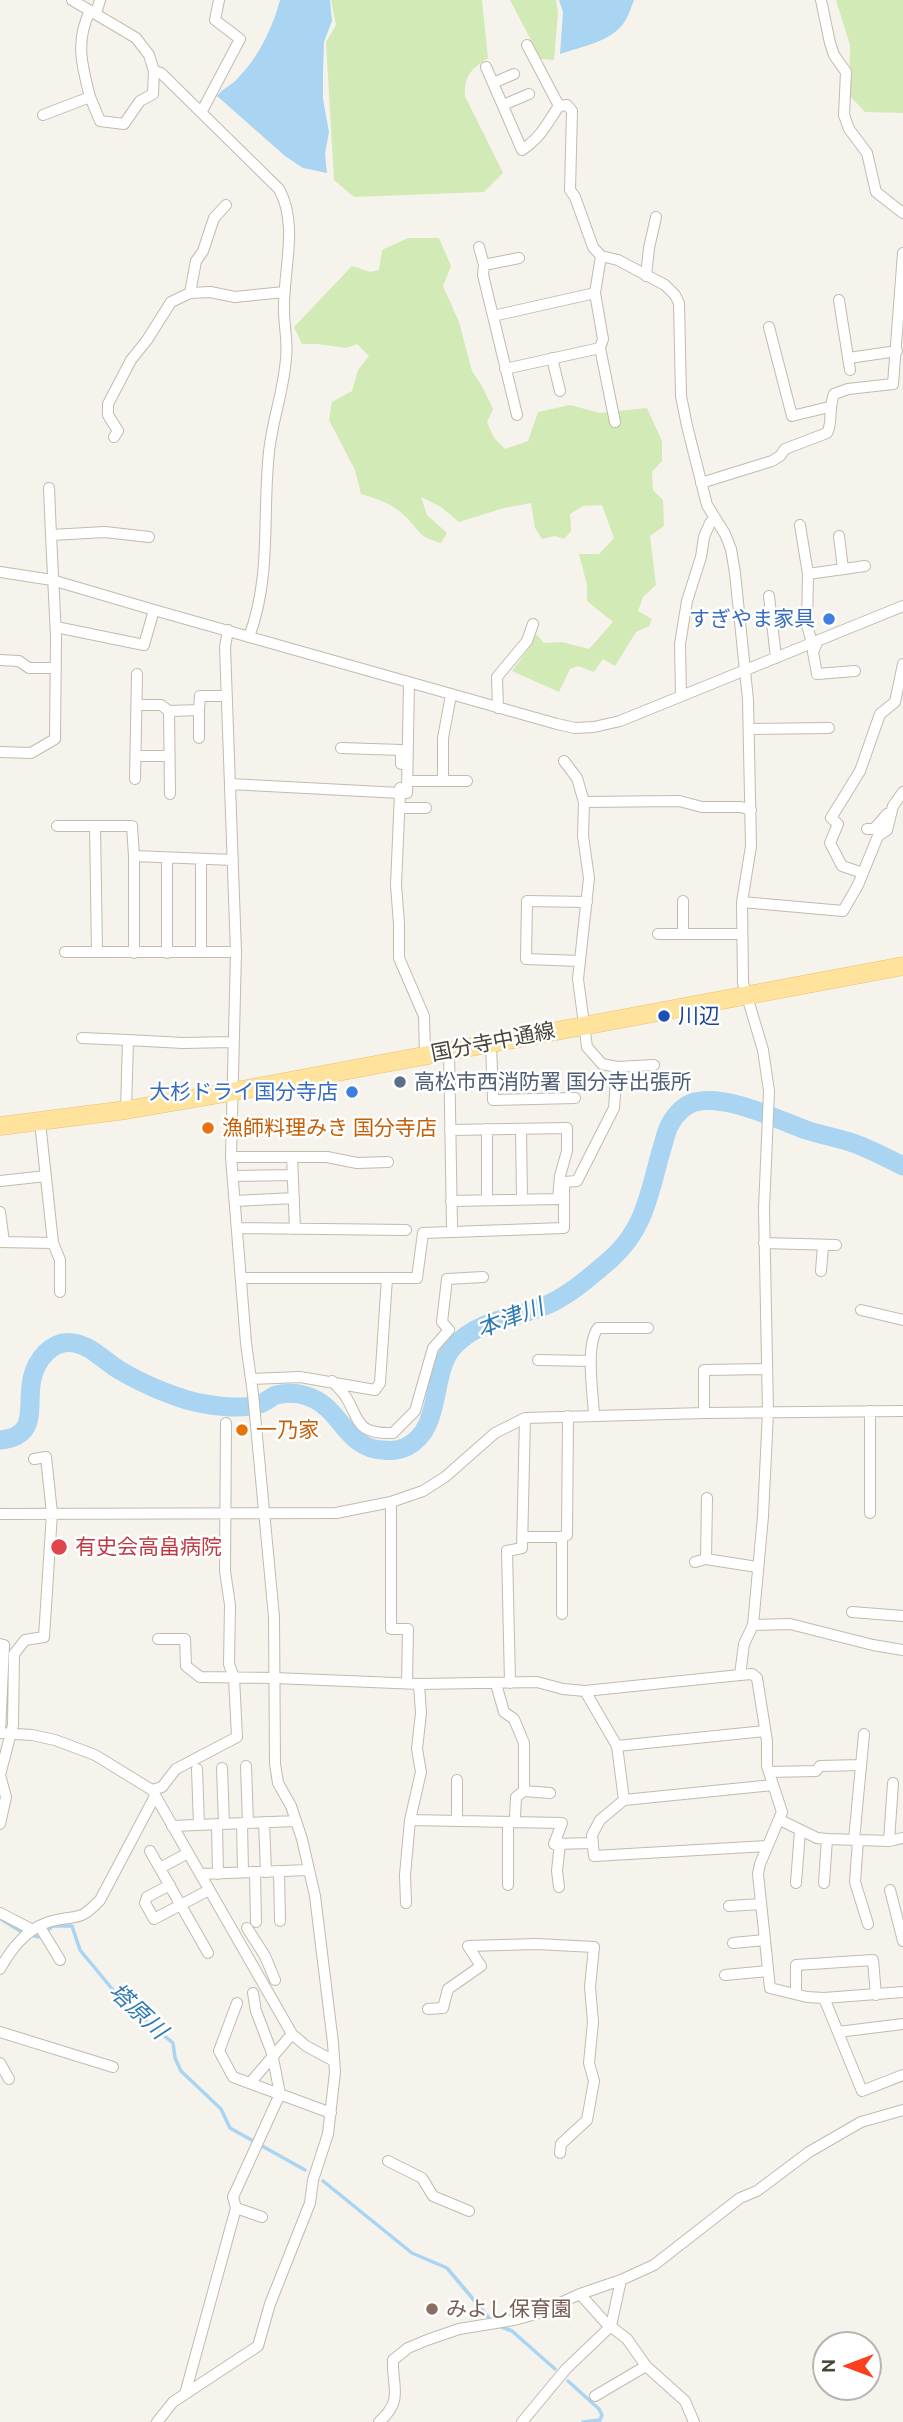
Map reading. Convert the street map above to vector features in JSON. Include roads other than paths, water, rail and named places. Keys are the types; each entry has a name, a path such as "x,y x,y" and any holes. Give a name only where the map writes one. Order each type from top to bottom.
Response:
{"main road":[{"name":"国分寺中通線","path":"0,1125 125,1110 231,1092 903,966"}],"street":[{"path":"72,0 93,13 136,37 149,55 154,71 153,94 140,101 124,124 100,121 81,63 83,24 93,13 100,0"},
{"path":"202,111 240,38 215,20 219,0"},
{"path":"821,0 834,55 846,72 844,115 849,129 867,153 876,192 902,209"},
{"path":"527,45 559,106"},
{"path":"486,67 522,150 537,139 559,106"},
{"path":"154,71 161,73 202,111 279,189 289,219 284,292 286,359 268,455 265,565 249,637"},
{"path":"493,83 514,74"},
{"path":"503,105 529,94"},
{"path":"43,115 90,97"},
{"path":"559,106 567,105 572,111 570,190 593,247 601,256 618,260 665,285 679,303 681,396 707,505 731,549 735,573 749,729 751,810 751,846 742,902 743,983 763,1050 769,1101 764,1243 768,1412 763,1516 753,1625 744,1644 740,1675"},
{"path":"190,293 196,261 203,251 214,218 226,205"},
{"path":"646,276 656,218"},
{"path":"479,247 484,265 483,275 517,415"},
{"path":"701,483 772,461 785,449 827,433 831,427 829,407 834,394 848,389 893,384 903,253"},
{"path":"601,256 595,293 603,339 600,348 615,422"},
{"path":"484,265 519,258"},
{"path":"114,437 118,431 108,415 107,404 131,360 171,302 190,293 210,292 235,297 284,292"},
{"path":"493,316 595,293"},
{"path":"839,300 850,370"},
{"path":"769,327 792,416 829,407"},
{"path":"505,369 600,348"},
{"path":"849,358 897,351"},
{"path":"552,358 560,391"},
{"path":"0,752 31,753 55,738 56,628 49,488"},
{"path":"681,696 680,644 687,601 701,557 704,537 714,518"},
{"path":"800,525 808,574 807,625 815,642 813,652 817,674 855,671"},
{"path":"51,535 105,532 149,537"},
{"path":"839,536 843,569"},
{"path":"808,574 865,566"},
{"path":"0,572 52,580 575,728 620,721 903,606"},
{"path":"769,596 776,657"},
{"path":"56,628 144,645 154,610"},
{"path":"498,708 497,677 527,641 533,624"},
{"path":"157,2422 173,2402 258,2346 270,2304 310,2203 313,2180 328,2134 334,2061 318,1918 309,1870 296,1821 278,1783 275,1765 274,1617 231,1157 236,952 225,647 228,630"},
{"path":"0,660 19,661 29,668 56,668"},
{"path":"863,873 842,866 830,843 838,824 831,818 860,771 880,715 895,702 902,671"},
{"path":"135,779 137,674"},
{"path":"230,784 407,793 409,683"},
{"path":"443,781 443,738 451,695"},
{"path":"199,738 200,696 227,696"},
{"path":"137,705 161,705 169,711 199,710"},
{"path":"169,711 170,794"},
{"path":"749,729 829,727"},
{"path":"341,748 401,750 401,808 396,885 399,958 424,1016 425,1054"},
{"path":"136,756 169,756"},
{"path":"564,761 577,778 584,802 583,836 589,878 578,979 587,1047 602,1064 617,1067 654,1065"},
{"path":"407,781 467,781"},
{"path":"867,829 874,829 882,823 903,792"},
{"path":"584,802 679,802 702,807 741,807 751,810"},
{"path":"742,902 843,911 878,836 887,830 893,806"},
{"path":"401,808 426,808"},
{"path":"57,826 132,826 134,953"},
{"path":"95,827 97,952"},
{"path":"134,856 233,860"},
{"path":"167,859 167,953"},
{"path":"201,859 201,952"},
{"path":"580,961 526,959 527,901 587,902"},
{"path":"683,901 683,934"},
{"path":"658,934 742,934"},
{"path":"65,952 236,952"},
{"path":"82,1038 183,1043 232,1042"},
{"path":"125,1110 128,1040"},
{"path":"491,1043 493,1100 575,1098"},
{"path":"449,1050 452,1226"},
{"path":"242,1278 417,1279 423,1233 564,1228 564,1182 577,1181 614,1108 617,1067"},
{"path":"40,1122 53,1243 60,1260 60,1292"},
{"path":"450,1130 567,1128 567,1151 559,1176 558,1199 451,1201"},
{"path":"486,1129 487,1200"},
{"path":"521,1129 522,1199"},
{"path":"231,1157 327,1157 357,1163 388,1162"},
{"path":"292,1157 295,1229"},
{"path":"233,1176 293,1174"},
{"path":"0,1181 46,1175"},
{"path":"234,1201 294,1198"},
{"path":"0,1212 2,1242 53,1243"},
{"path":"237,1228 406,1230"},
{"path":"764,1243 836,1245"},
{"path":"821,1271 823,1245"},
{"path":"332,1381 345,1395 357,1421 366,1430 380,1434 393,1433 415,1412 433,1348 449,1330 442,1322 447,1279 483,1277"},
{"path":"251,1379 300,1377 374,1390 380,1383 387,1279"},
{"path":"861,1310 903,1320"},
{"path":"594,1415 591,1362 594,1334 598,1328 648,1328"},
{"path":"538,1360 591,1362"},
{"path":"704,1413 704,1370 767,1369"},
{"path":"870,1411 870,1513"},
{"path":"0,1514 336,1513 391,1502 423,1491 445,1477 495,1433 524,1418 903,1411"},
{"path":"523,1537 567,1535 568,1416"},
{"path":"510,1682 507,1551 522,1548 524,1418"},
{"path":"0,1969 18,1943 49,1922 77,1919 90,1911 100,1900 153,1793 162,1787 176,1769 237,1737 234,1678 229,1664 230,1605 225,1571 226,1423"},
{"path":"0,1824 6,1797 1,1775 13,1725 14,1654 25,1640 44,1637 51,1513 46,1457 34,1460"},
{"path":"707,1498 700,1561 757,1567"},
{"path":"391,1502 391,1629 408,1629 407,1683"},
{"path":"562,1537 562,1614"},
{"path":"852,1612 903,1616"},
{"path":"753,1625 790,1624 903,1650"},
{"path":"158,1639 186,1639 186,1666 200,1677 419,1684 537,1682 585,1691 752,1674 757,1678 769,1772 782,1812 760,1864 761,1903 771,1988 807,1997 824,1998 903,1992"},
{"path":"0,1644 4,1644 1,1733 55,1740 95,1755 153,1793 292,2034 306,2046 334,2061"},
{"path":"406,1903 405,1875 410,1820 421,1772 417,1749 421,1713 419,1684"},
{"path":"496,1684 504,1712 514,1719 524,1743 524,1791"},
{"path":"585,1691 617,1746 624,1800"},
{"path":"617,1746 765,1731"},
{"path":"864,1734 855,1882 868,1924"},
{"path":"769,1772 816,1770 820,1766 861,1765"},
{"path":"246,1766 245,1823 255,1872"},
{"path":"218,1874 222,1768"},
{"path":"197,1769 199,1825"},
{"path":"457,1780 457,1821"},
{"path":"888,1842 893,1783"},
{"path":"767,1846 594,1856 592,1835 600,1820 624,1800 773,1786"},
{"path":"508,1885 516,1797 524,1791 550,1793"},
{"path":"410,1820 512,1819 562,1823 554,1844 592,1843"},
{"path":"780,1820 800,1831 827,1839 888,1842 903,1838"},
{"path":"172,1826 296,1821"},
{"path":"264,1822 255,1872 252,1925 275,1980"},
{"path":"796,1883 800,1831"},
{"path":"824,1883 827,1839"},
{"path":"559,1887 557,1871 560,1843"},
{"path":"150,1851 208,1952"},
{"path":"160,1868 188,1853"},
{"path":"200,1874 309,1870"},
{"path":"279,1871 280,1921"},
{"path":"170,1885 148,1897 145,1903 154,1919 209,1890"},
{"path":"890,1890 903,1939"},
{"path":"729,1906 761,1903"},
{"path":"0,1913 40,1930 60,1959"},
{"path":"733,1942 765,1940"},
{"path":"428,2009 443,2008 448,1989 481,1966 468,1946 537,1944 594,1947 590,1987 593,2022 589,2063 594,2081 587,2120 561,2144 559,2153"},
{"path":"796,1993 796,1965 873,1960 876,1995"},
{"path":"725,1975 768,1971"},
{"path":"186,2394 236,2208 233,2197 280,2094 253,1993"},
{"path":"824,1998 862,2091 903,2075"},
{"path":"237,2003 219,2052 233,2077 331,2113"},
{"path":"838,2032 903,2024"},
{"path":"0,2032 113,2067"},
{"path":"250,2083 292,2034"},
{"path":"0,2063 9,2079"},
{"path":"379,2422 394,2404 396,2394 392,2373 393,2360 408,2348 459,2329 536,2314 653,2265 740,2198 757,2191 809,2152 861,2122 903,2109"},
{"path":"388,2161 422,2179 433,2196 469,2211"},
{"path":"236,2208 262,2217"},
{"path":"522,2422 566,2369 611,2326 621,2280"},
{"path":"580,2294 605,2322 627,2339 646,2366 685,2400 694,2422"},
{"path":"595,2396 646,2366"}],"water":[{"path":"280,0 330,0 332,21 324,42 323,73 323,99 329,132 325,154 327,173 303,168 285,156 217,96 236,80 258,52"},
{"path":"559,0 634,0 625,21 613,34 560,54 563,12"}],"waterway":[{"name":"本津川","path":"0,1440 21,1433 26,1426 32,1379 41,1358 59,1344 74,1343 87,1347 140,1381 195,1402 240,1407 260,1404 281,1394 308,1396 330,1411 361,1443 383,1450 400,1449 418,1439 426,1427 441,1371 454,1346 473,1331 495,1321 542,1307 561,1298 623,1247 644,1211 669,1126 687,1105 708,1100 736,1104 806,1130 853,1143 903,1166"},
{"name":"塔原川","path":"1,1919 20,1931"},
{"name":"塔原川","path":"32,1935 38,1937 53,1926 72,1926 80,1950 123,2002 173,2043 175,2058 181,2071 221,2109 230,2128 305,2170"},
{"name":"塔原川","path":"323,2181 412,2253 447,2268 489,2318"},
{"name":"塔原川","path":"499,2326 512,2331 555,2369"},
{"name":"塔原川","path":"568,2381 599,2409 602,2415 600,2420 583,2422"}],"place":[{"name":"すぎやま家具","path":"829,619"},
{"name":"川辺","path":"664,1016"},
{"name":"高松市西消防署 国分寺出張所","path":"400,1082"},
{"name":"大杉ドライ国分寺店","path":"352,1092"},
{"name":"漁師料理みき 国分寺店","path":"208,1128"},
{"name":"一乃家","path":"242,1430"},
{"name":"有史会高畠病院","path":"59,1547"},
{"name":"みよし保育園","path":"432,2309"}]}
